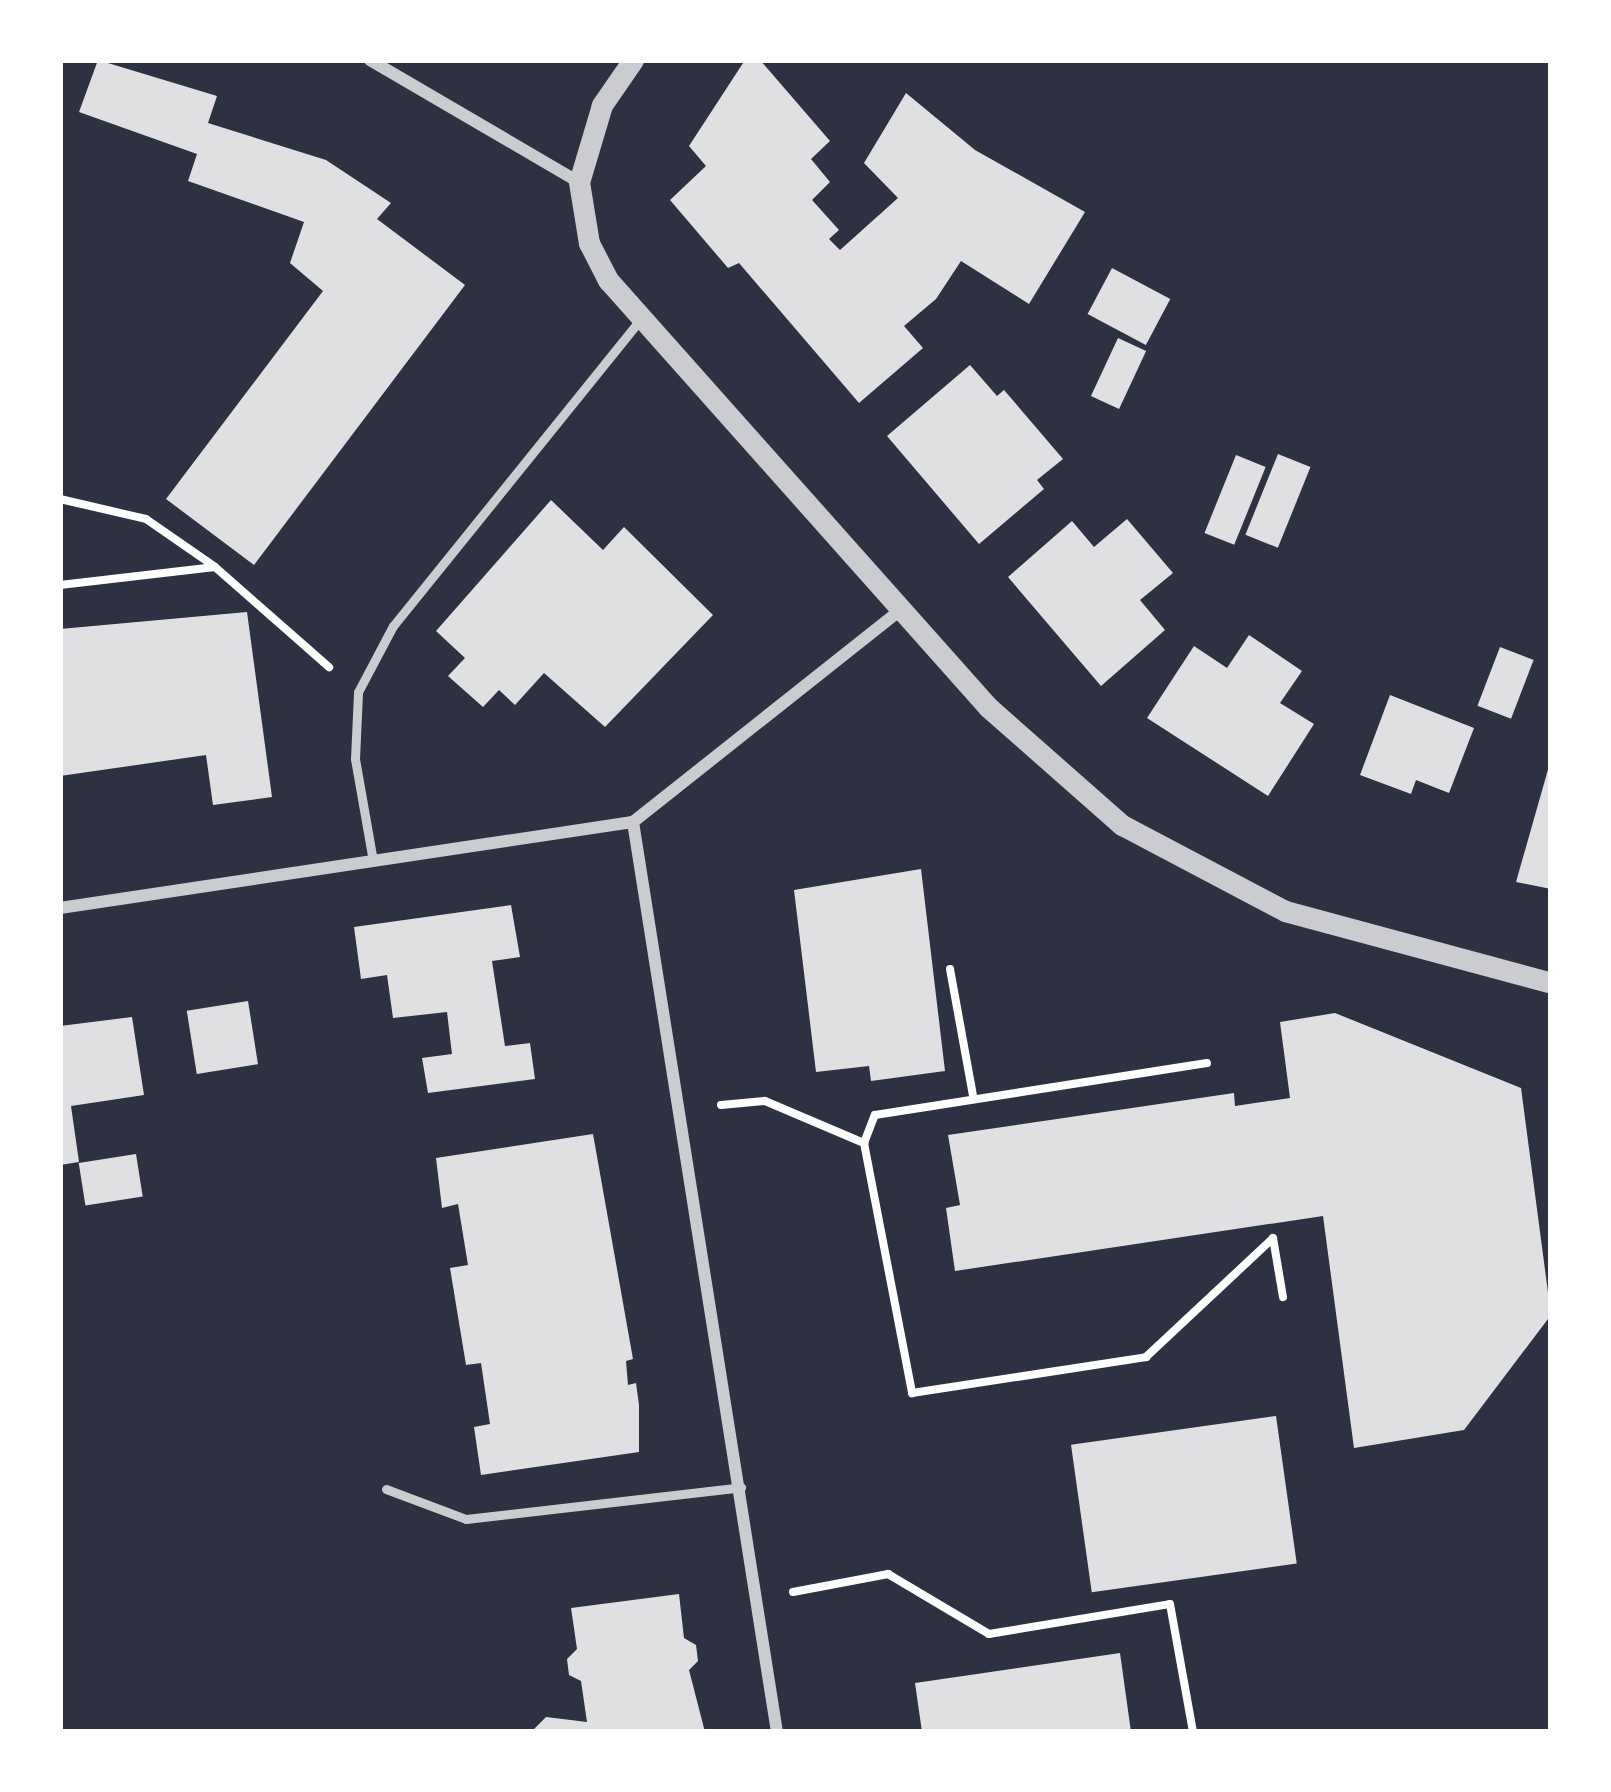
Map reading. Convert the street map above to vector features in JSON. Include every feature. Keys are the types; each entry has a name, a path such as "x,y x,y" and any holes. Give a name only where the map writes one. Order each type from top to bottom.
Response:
{"street":[{"path":"370,60 579,182"},
{"path":"633,60 602,105 579,182 589,242 640,320 988,707 1122,825 1285,911 1551,983"},
{"path":"60,908 633,822 898,612"},
{"path":"633,822 684,1109 777,1732"}],"lane":[{"path":"373,861 355,759 358,692 393,626 640,320"},
{"path":"386,1489 466,1520 741,1487"}],"path":[{"path":"60,499 146,519 215,567 358,692"},
{"path":"60,585 215,567"},
{"path":"950,969 973,1096"},
{"path":"1207,1063 973,1096 875,1115 864,1143 912,1393 1146,1357 1273,1238 1283,1297"},
{"path":"684,1109 765,1101 864,1143"},
{"path":"757,1599 888,1574 989,1634 1170,1604 1193,1732"}],"building":[{"path":"98,60 217,96 208,123 326,160 391,203 377,219 465,285 254,565 166,499 323,291 290,263 304,222 188,181 197,154 79,112"},
{"path":"745,60 760,60 830,141 811,159 830,182 812,200 839,230 829,239 840,250 898,198 864,163 906,93 975,150 1085,212 1029,304 961,261 936,299 904,326 923,348 859,403 739,263 728,268 670,200 706,166 689,146"},
{"path":"1112,268 1170,299 1146,345 1088,314"},
{"path":"1118,338 1146,351 1119,409 1091,396"},
{"path":"970,365 997,396 1004,390 1063,459 1037,480 1044,489 979,544 887,436"},
{"path":"1278,454 1310,467 1278,548 1245,535"},
{"path":"1236,455 1266,467 1234,545 1205,533"},
{"path":"551,500 603,550 624,527 713,615 605,727 544,673 515,705 499,690 483,707 448,676 465,658 436,631"},
{"path":"1127,519 1173,573 1140,600 1165,630 1101,686 1008,577 1072,521 1094,547"},
{"path":"247,612 272,797 213,805 206,755 60,776 60,629"},
{"path":"1249,635 1302,671 1280,703 1314,724 1268,796 1147,718 1194,646 1227,668"},
{"path":"1500,647 1534,660 1511,719 1477,706"},
{"path":"1390,695 1474,728 1449,793 1416,780 1411,794 1360,775"},
{"path":"1551,759 1551,889 1516,882"},
{"path":"921,869 945,1071 871,1081 869,1066 816,1072 794,890"},
{"path":"511,905 520,957 492,961 505,1046 530,1043 535,1079 428,1093 422,1058 452,1054 447,1012 393,1018 387,975 361,979 354,927"},
{"path":"248,1001 258,1064 197,1074 187,1011"},
{"path":"1335,1013 1521,1088 1551,1315 1464,1430 1354,1448 1323,1216 955,1271 946,1208 960,1205 948,1135 1234,1093 1235,1106 1290,1098 1280,1022"},
{"path":"132,1017 144,1095 71,1106 79,1162 60,1165 60,1026"},
{"path":"593,1134 633,1359 626,1361 628,1385 636,1383 639,1452 481,1475 474,1427 490,1424 481,1363 466,1365 450,1268 468,1265 458,1204 442,1208 436,1158"},
{"path":"136,1154 143,1196 85,1206 79,1163"},
{"path":"1276,1416 1297,1564 1092,1592 1071,1445"},
{"path":"679,1594 684,1638 696,1645 698,1661 689,1670 705,1732 531,1732 546,1717 587,1722 581,1681 569,1675 567,1659 577,1649 571,1608"},
{"path":"1120,1653 1131,1732 922,1732 915,1683"}]}
